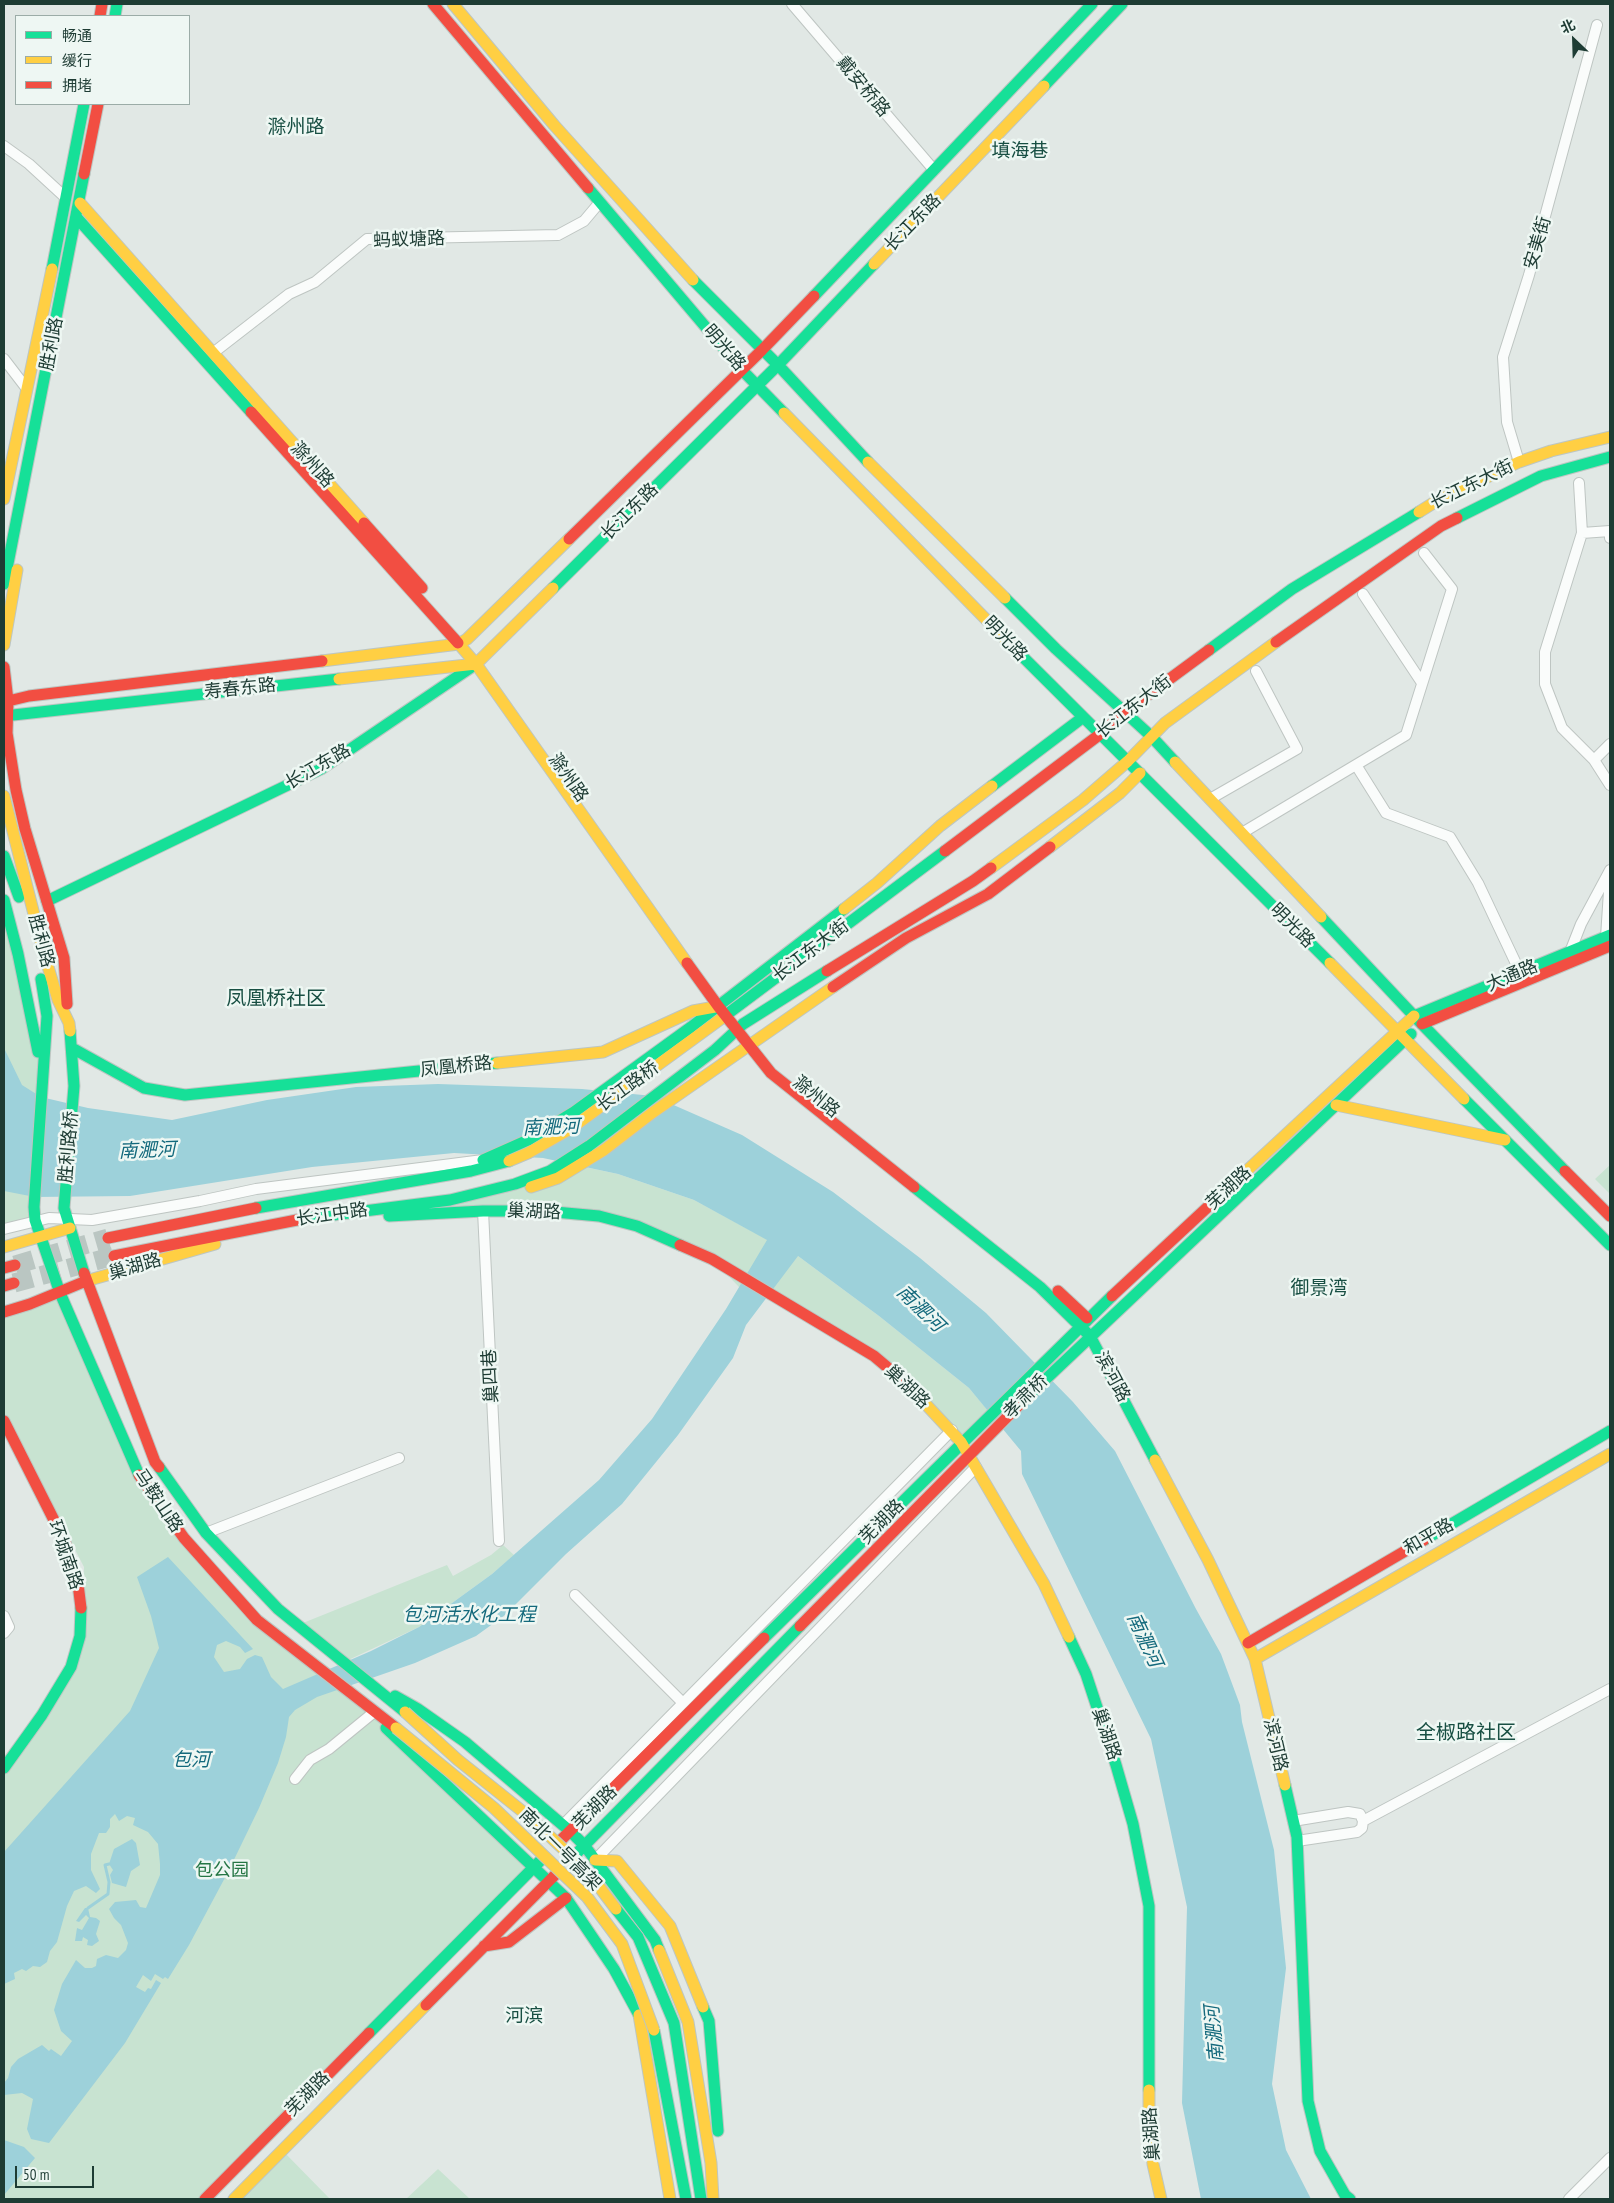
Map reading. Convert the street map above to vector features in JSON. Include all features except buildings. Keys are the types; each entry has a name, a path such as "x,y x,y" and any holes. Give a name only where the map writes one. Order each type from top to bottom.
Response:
{"main road":[{"name":"明光路","path":"433,4 742,370 1082,718 1128,761 1610,1245"},
{"name":"明光路","path":"453,4 554,125 712,301 778,365 844,438 1056,650 1126,711 1152,737 1418,1020 1610,1216"},
{"name":"长江东路","path":"463,642 762,350 1092,4"},
{"name":"长江东路","path":"47,901 321,769 480,661 778,365 1122,4"},
{"name":"胜利路","path":"4,499 84,105"},
{"name":"胜利路","path":"4,584 98,105"},
{"name":"滁州路","path":"80,203 463,642"},
{"name":"滁州路","path":"77,218 480,661 725,1008 752,1042 778,1066 1046,1280 1083,1321"},
{"name":"长江东大街","path":"693,1040 725,1008 1099,735 1126,711 1292,589 1435,502 1519,462 1551,450 1610,437"},
{"name":"长江东大街","path":"715,1050 740,1027 972,881 1083,800 1173,718 1313,615 1441,526 1541,476 1610,457"},
{"path":"4,645 20,552 14,533"},
{"name":"寿春东路","path":"6,702 39,695 463,642"},
{"name":"寿春东路","path":"6,715 480,661"},
{"path":"4,667 7,733 16,790 64,958 69,1023"},
{"path":"483,1160 528,1140 574,1112 691,1027 725,1008 877,884 940,826 1082,718"},
{"path":"418,1214 434,1208 520,1191 604,1150 652,1113 752,1042 906,938 988,894 1120,793 1140,773"},
{"name":"胜利路","path":"4,796 42,950 58,1000 69,1023 74,1086"},
{"name":"胜利路","path":"4,856 23,908 43,986 47,1016 44,1078"},
{"path":"4,900 6,915 18,954 44,1078"},
{"name":"大通路","path":"1418,1020 1520,972 1609,939"},
{"name":"大通路","path":"1418,1020 1609,939"},
{"name":"凤凰桥路","path":"72,1048 144,1088 185,1096 603,1052 693,1011 725,1008"},
{"name":"芜湖路","path":"1045,1360 1083,1321 1418,1020"},
{"name":"芜湖路","path":"1056,1367 1336,1105 1401,1036"},
{"name":"长江路桥","path":"509,1161 528,1153 570,1129 693,1040"},
{"name":"长江路桥","path":"554,1174 715,1050"},
{"name":"胜利路桥","path":"35,1197 44,1078"},
{"name":"胜利路桥","path":"67,1218 74,1086"},
{"path":"1336,1105 1505,1140"},
{"name":"长江中路","path":"108,1238 291,1200 472,1171 509,1161"},
{"name":"长江中路","path":"114,1256 300,1218 450,1200 554,1174"},
{"name":"马鞍山路","path":"35,1197 35,1220 60,1293 135,1469 184,1538 257,1620 396,1728"},
{"path":"368,1210 434,1208 483,1211"},
{"name":"巢湖路","path":"4,1312 60,1293 86,1281 260,1232 341,1219 483,1211 544,1211 599,1216 637,1226 703,1255 740,1275 874,1356 906,1383 952,1430 961,1442 1044,1584 1086,1674 1133,1824 1149,1906 1149,2121 1157,2198"},
{"path":"4,1247 40,1237 67,1218"},
{"name":"马鞍山路","path":"67,1218 86,1281 155,1462 206,1532 278,1609 405,1712"},
{"name":"滨河路","path":"1083,1321 1208,1560 1255,1659 1297,1841 1308,2101 1320,2151 1345,2195 1350,2199"},
{"name":"孝肃桥","path":"986,1417 1045,1360"},
{"name":"孝肃桥","path":"996,1427 1056,1367"},
{"name":"芜湖路","path":"205,2199 533,1867 567,1829 986,1417"},
{"name":"环城南路","path":"4,1421 65,1542 78,1584 81,1611 80,1636 71,1667 42,1715 4,1768"},
{"name":"芜湖路","path":"234,2199 996,1427"},
{"name":"和平路","path":"1248,1643 1610,1430"},
{"name":"和平路","path":"1255,1659 1610,1454"},
{"path":"372,1684 418,1709 465,1742 567,1829 584,1845 655,1940 688,2022 711,2163 713,2199"},
{"path":"360,1699 405,1748 566,1898 614,1968 640,2016 670,2199"},
{"name":"南北一号高架","path":"405,1712 458,1760 527,1815 588,1872 638,1937 674,2023 701,2199"},
{"name":"南北一号高架","path":"396,1728 494,1808 587,1897 622,1944 655,2032 686,2199"},
{"path":"595,1860 609,1864 660,1928 698,2021 724,2199"},
{"path":"484,1946 509,1942 566,1898"}],"street":[{"name":"戴安桥路","path":"792,4 934,170"},
{"name":"安美街","path":"1519,462 1507,422 1503,357 1529,275 1597,26"},
{"path":"4,146 29,164 66,198"},
{"name":"蚂蚁塘路","path":"212,353 289,294 314,282 367,239 558,235 584,220 600,202"},
{"path":"4,359 27,389"},
{"path":"1579,482 1582,533 1545,652 1545,684 1562,728 1594,760 1610,785"},
{"path":"1582,533 1610,530 1610,538"},
{"path":"1242,833 1406,735 1452,589 1424,553"},
{"path":"1363,594 1422,683"},
{"path":"1210,800 1297,749 1256,671"},
{"path":"1594,760 1610,744"},
{"path":"1356,765 1386,813 1450,837 1478,883 1520,972"},
{"path":"1570,952 1610,870"},
{"path":"1609,939 1610,876"},
{"path":"4,1229 35,1220 67,1218 92,1220 200,1202 256,1189 483,1160"},
{"name":"巢四巷","path":"483,1211 499,1540"},
{"path":"567,1829 683,1703 952,1430"},
{"path":"206,1532 399,1458"},
{"path":"595,1860 976,1467"},
{"path":"575,1595 683,1703"},
{"path":"4,1616 9,1627 4,1633"},
{"path":"1363,1821 1610,1689"},
{"path":"295,1778 310,1760 329,1748 373,1714"},
{"path":"1293,1821 1348,1812 1360,1814 1363,1821 1362,1828 1356,1832 1297,1841"},
{"path":"1569,2199 1610,2158"}],"green space":[{"path":"4,900 44,1078 35,1220 4,1229"},
{"path":"1610,1165 1610,1194 1595,1179"},
{"path":"580,1166 618,1174 694,1200 798,1256 879,1316 969,1388 990,1413 961,1442 906,1383 795,1308 739,1287 712,1259 637,1226 434,1208"},
{"name":"包公园","path":"60,1293 135,1469 257,1620 359,1699 533,1867 205,2199 4,2199 4,1769 83,1645 84,1567 4,1412 4,1312"},
{"path":"503,1545 514,1555 492,1574 419,1627 344,1662 298,1625 447,1565 453,1576 491,1555"},
{"path":"282,2150 330,2199 234,2199"},
{"path":"438,2169 470,2199 406,2199"}],"water":[{"path":"4,1048 22,1085 41,1097 88,1108 172,1120 267,1100 356,1087 438,1084 582,1089 653,1096 742,1135 833,1192 920,1258 986,1313 1073,1402 1115,1451 1221,1654 1240,1705 1242,1722 1274,1850 1286,1968 1272,2084 1286,2150 1311,2199 1201,2199 1182,2103 1187,1907 1151,1739 1022,1474 1021,1451 969,1388 879,1316 798,1256 746,1325 733,1358 678,1435 622,1504 566,1554 505,1615 476,1636 415,1663 317,1697 295,1710 289,1717 286,1737 278,1763 259,1808 228,1872 189,1945 168,1979 165,1977 163,1979 155,1974 151,1981 143,1975 136,1987 145,1992 148,1988 151,1989 156,1980 161,1983 125,2043 49,2143 31,2139 27,2129 33,2099 22,2093 4,2095 4,2083 8,2078 11,2067 18,2059 42,2045 49,2051 51,2049 61,2056 72,2041 61,2031 54,2010 62,1984 76,1960 85,1968 92,1968 96,1966 97,1959 106,1955 118,1958 126,1950 128,1943 121,1925 109,1909 115,1902 136,1900 140,1907 146,1908 160,1875 160,1864 158,1844 148,1832 133,1825 135,1818 127,1816 119,1821 115,1814 110,1819 110,1827 106,1833 99,1833 91,1854 91,1870 100,1889 96,1893 86,1886 74,1891 67,1906 57,1942 50,1951 47,1962 40,1967 33,1966 26,1971 22,1969 14,1973 15,1979 4,1984 4,1852 130,1711 159,1648 151,1616 137,1577 168,1557 253,1649 245,1653 240,1647 226,1641 217,1645 214,1657 224,1672 240,1669 247,1659 255,1655 262,1657 271,1677 283,1689 371,1651 419,1627 492,1574 599,1480 652,1419 726,1309 767,1240 694,1200 618,1174 543,1158 454,1153 312,1167 130,1196 35,1197 4,1191"},
{"path":"132,1839 136,1843 140,1865 131,1871 126,1887 112,1883 110,1875 113,1870 109,1864 114,1849"},
{"path":"85,1908 88,1908 90,1917 100,1921 96,1934 99,1941 92,1946 87,1945 88,1940 83,1937 82,1941 75,1941 77,1928 82,1930 89,1918 86,1915 79,1922 76,1921"},
{"path":"4,2140 24,2147 35,2158 4,2195"}],"waterway":[{"path":"88,1908 108,1894 109,1882 105,1865 109,1864"}],"tunnel":[{"path":"15,1265 108,1238"},
{"path":"14,1283 114,1256"}],"traffic: fast":[{"path":"115,15 117,4"},
{"path":"814,296 1092,4"},
{"path":"1044,86 1122,4"},
{"path":"52,269 84,105"},
{"path":"4,584 84,174"},
{"path":"588,188 742,370 784,413"},
{"path":"77,218 251,412"},
{"path":"553,588 778,365 874,264"},
{"path":"693,280 778,365 868,462"},
{"path":"1457,518 1541,476 1610,457"},
{"path":"1209,650 1292,589 1419,512"},
{"path":"1005,598 1056,649 1152,737 1175,762"},
{"path":"1012,646 1330,963"},
{"path":"47,901 321,769 476,664"},
{"path":"4,716 339,679"},
{"path":"992,786 1082,718"},
{"path":"722,1018 945,851"},
{"path":"4,856 19,897"},
{"path":"4,900 18,954 38,1052"},
{"path":"483,1160 528,1140 574,1112 691,1027 844,909"},
{"path":"1321,917 1414,1016 1565,1171"},
{"path":"1414,1016 1610,935"},
{"path":"550,1171 589,1146 715,1050 743,1024 827,971"},
{"path":"41,979 47,1016 34,1207 35,1220 60,1293 139,1475"},
{"path":"70,1031 74,1086 64,1208 84,1273"},
{"path":"1029,1395 1411,1034"},
{"path":"72,1048 144,1088 185,1095 497,1063"},
{"path":"1464,1099 1610,1245"},
{"path":"256,1208 471,1171 509,1161"},
{"path":"302,1219 450,1200 515,1184 550,1171"},
{"path":"914,1187 1040,1287 1090,1336 1155,1460"},
{"path":"389,1216 483,1211 544,1211 599,1216 637,1226 680,1245"},
{"path":"764,1638 1112,1296"},
{"path":"1424,1540 1610,1431"},
{"path":"159,1467 206,1533 278,1609 405,1712"},
{"path":"4,1768 42,1715 71,1667 80,1636 81,1608"},
{"path":"576,1854 800,1626"},
{"path":"1069,1637 1086,1674 1116,1765 1133,1824 1149,1906 1149,2090"},
{"path":"395,1696 418,1709 465,1742 571,1832 584,1845 655,1940 659,1950"},
{"path":"386,1728 566,1898 614,1969 639,2015"},
{"path":"1285,1785 1297,1837 1308,2101 1320,2151 1345,2195 1350,2199"},
{"path":"369,2033 541,1860"},
{"path":"616,1909 638,1937 674,2023 701,2199"},
{"path":"703,2007 709,2021 718,2131"},
{"path":"654,2030 686,2199"}],"traffic: slow":[{"path":"453,4 554,125 693,280"},
{"path":"874,264 1044,86"},
{"path":"80,203 364,523"},
{"path":"4,499 52,269"},
{"path":"784,413 1012,646"},
{"path":"1419,512 1435,502 1519,462 1551,451 1610,437"},
{"path":"868,462 1005,598"},
{"path":"322,661 459,644 467,639 569,539"},
{"path":"4,645 17,570"},
{"path":"339,679 476,664 553,588"},
{"path":"991,868 1083,800 1128,761 1165,723 1276,642"},
{"path":"458,643 476,664 687,963"},
{"path":"1175,762 1321,917"},
{"path":"1050,847 1120,793 1140,773"},
{"path":"844,909 877,883 940,826 992,786"},
{"path":"4,796 43,950 58,1000 69,1023 70,1031"},
{"path":"1330,963 1464,1099"},
{"path":"531,1187 558,1178 604,1150 652,1113 833,987"},
{"path":"497,1063 603,1052 693,1011 715,1007"},
{"path":"1240,1177 1414,1016"},
{"path":"509,1161 528,1153 570,1129 722,1018"},
{"path":"1336,1105 1505,1140"},
{"path":"4,1247 70,1228"},
{"path":"86,1281 215,1244"},
{"path":"906,1383 961,1442 1044,1584 1069,1637"},
{"path":"1255,1659 1610,1454"},
{"path":"1155,1460 1208,1560 1255,1659 1285,1785"},
{"path":"405,1712 458,1760 527,1815 588,1872 616,1909"},
{"path":"396,1728 494,1808 587,1897 622,1944 654,2030"},
{"path":"595,1860 617,1861 670,1926 703,2007"},
{"path":"659,1950 688,2022 711,2163 713,2199"},
{"path":"234,2199 426,2005"},
{"path":"639,2015 670,2199"},
{"path":"1149,2090 1149,2121 1153,2164 1161,2199"}],"traffic: jam":[{"path":"100,15 102,4"},
{"path":"433,4 588,188"},
{"path":"84,174 98,105"},
{"path":"569,539 762,350 814,296"},
{"path":"251,412 458,643"},
{"path":"1276,642 1441,526 1457,518"},
{"path":"364,523 422,588"},
{"path":"945,851 1099,735 1126,711 1209,650"},
{"path":"4,702 29,696 322,661"},
{"path":"4,667 8,701 7,733 16,790 25,829 64,958 67,1004"},
{"path":"833,987 906,938 988,894 1050,847"},
{"path":"827,971 991,868"},
{"path":"1422,1024 1610,946"},
{"path":"687,963 771,1073 914,1187"},
{"path":"1565,1171 1610,1216"},
{"path":"1112,1296 1240,1177"},
{"path":"108,1238 256,1208"},
{"path":"114,1256 302,1219"},
{"path":"680,1245 712,1259 874,1356 906,1383"},
{"path":"4,1268 15,1265"},
{"path":"84,1273 155,1462 159,1467"},
{"path":"4,1312 30,1304 86,1281"},
{"path":"4,1286 14,1283"},
{"path":"1058,1291 1087,1318"},
{"path":"800,1626 1029,1395"},
{"path":"4,1421 65,1542 78,1584 81,1608"},
{"path":"139,1475 184,1538 257,1620 396,1728"},
{"path":"1248,1643 1424,1540"},
{"path":"562,1839 764,1638"},
{"path":"426,2005 557,1873"},
{"path":"484,1946 509,1942 566,1898"},
{"path":"205,2199 369,2033"}],"district":[{"name":"滁州路","path":"296,128"},
{"name":"填海巷","path":"1020,152"},
{"name":"凤凰桥社区","path":"276,999"},
{"name":"御景湾","path":"1319,1289"},
{"name":"全椒路社区","path":"1466,1733"},
{"name":"河滨","path":"524,2017"}],"water label":[{"name":"南淝河","path":"551,1128"},
{"name":"南淝河","path":"147,1151"},
{"name":"南淝河","path":"920,1309"},
{"name":"包河活水化工程","path":"469,1616"},
{"name":"南淝河","path":"1144,1640"},
{"name":"包河","path":"191,1761"},
{"name":"南淝河","path":"1215,2034"}]}
